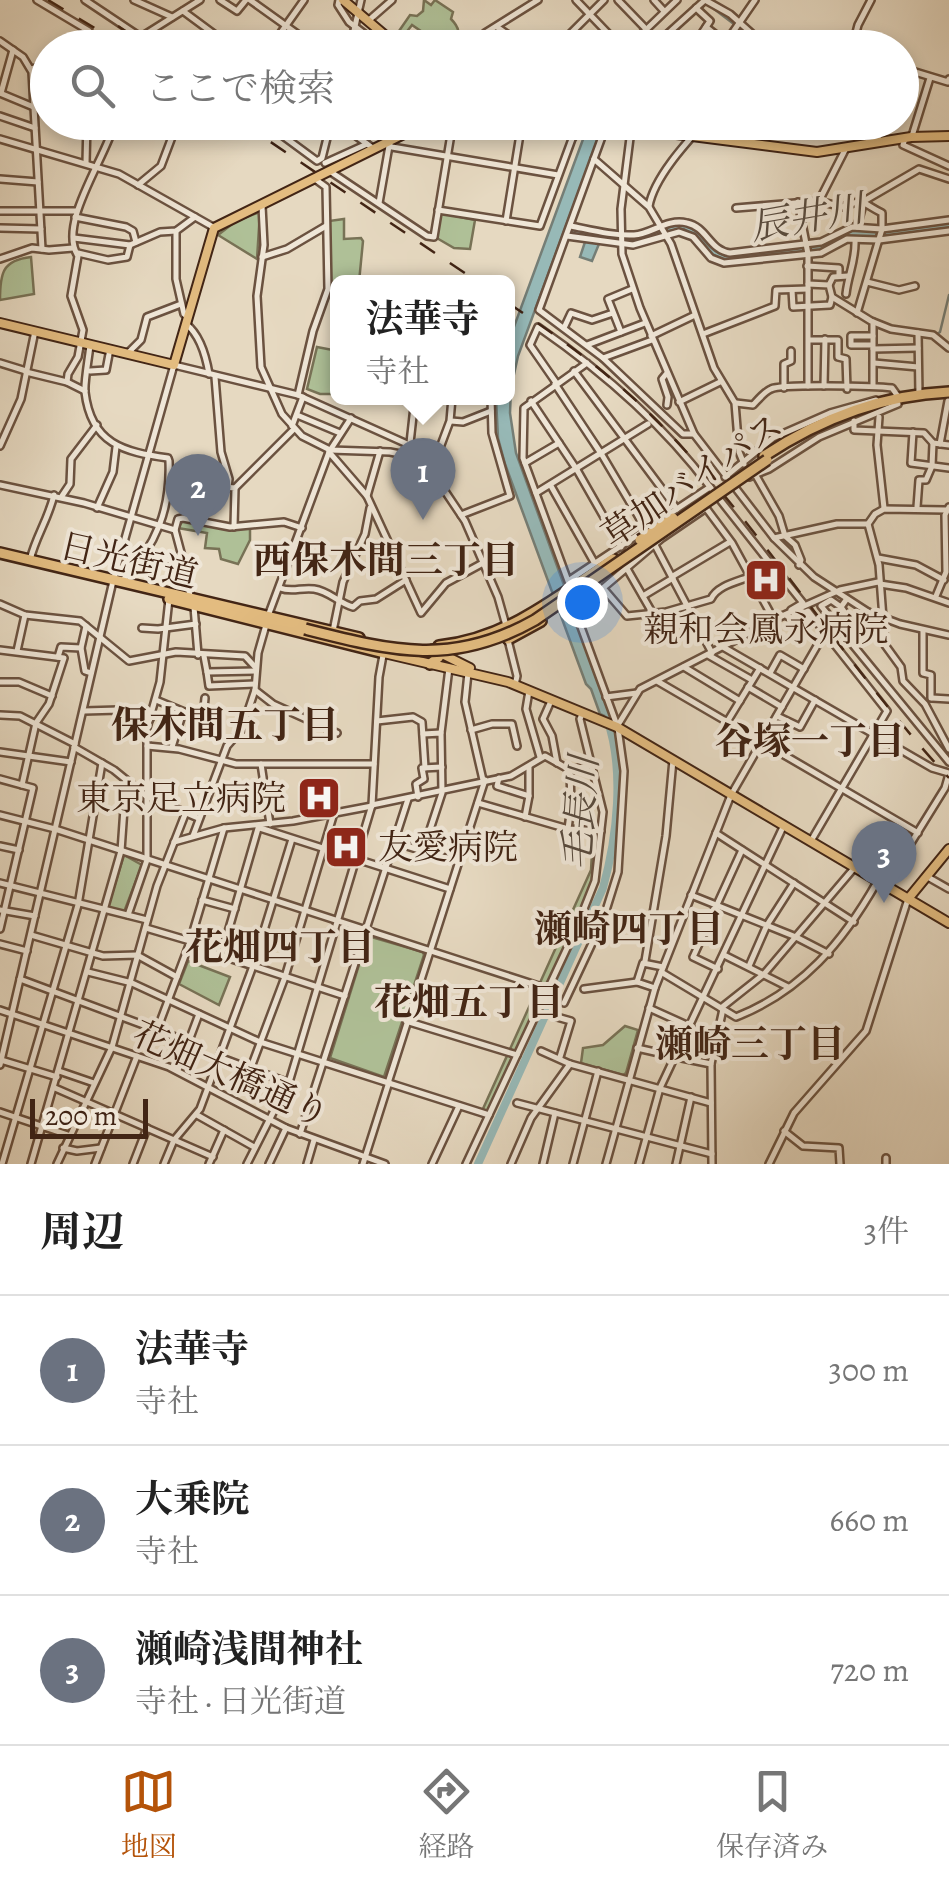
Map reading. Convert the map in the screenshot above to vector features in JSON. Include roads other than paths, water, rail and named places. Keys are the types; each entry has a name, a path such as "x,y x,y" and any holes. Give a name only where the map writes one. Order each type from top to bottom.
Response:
{"highway":[{"name":"草加バイパス","path":"420,647 508,633 765,458 832,418 917,395 949,397"},
{"name":"草加バイパス","path":"304,630 408,652 481,644 535,620 655,541 765,458 797,441 897,400 949,397"},
{"path":"570,594 607,575 655,541"},
{"name":"日光街道","path":"0,556 30,560 169,599 304,630"},
{"name":"日光街道","path":"0,556 267,620 333,631 385,648 420,647"},
{"path":"169,599 192,602"},
{"path":"267,620 385,648"},
{"path":"420,647 438,652 438,660 430,664"}],"main road":[{"path":"341,0 379,30"},
{"path":"919,137 949,136"},
{"path":"0,322 174,366 214,228 370,146 388,145 396,140"},
{"path":"723,140 817,152 895,140"},
{"path":"305,182 315,179 329,166"},
{"name":"日光街道","path":"385,648 430,664 516,683 597,719"},
{"name":"日光街道","path":"438,652 457,664 516,683 597,719"},
{"path":"597,719 949,923"},
{"path":"908,898 949,849"}],"street":[{"path":"37,0 86,30"},
{"path":"85,0 131,30"},
{"path":"134,0 173,18"},
{"path":"154,30 200,0"},
{"path":"220,0 237,11 248,0 293,30"},
{"path":"283,30 304,0"},
{"path":"341,0 341,10 358,30"},
{"path":"355,28 361,0"},
{"path":"368,21 392,0"},
{"path":"492,30 538,0"},
{"path":"576,0 606,30"},
{"path":"574,30 604,0"},
{"path":"618,0 645,28 677,0"},
{"path":"654,0 664,11"},
{"path":"672,30 705,0 747,30"},
{"path":"735,30 755,0"},
{"path":"857,30 872,0"},
{"path":"696,8 710,21 706,28"},
{"path":"183,11 209,30"},
{"path":"497,27 501,30"},
{"path":"0,41 23,57 30,69"},
{"path":"13,50 0,93 30,105"},
{"path":"919,74 948,82 949,79"},
{"path":"919,108 930,78"},
{"path":"0,116 30,126"},
{"path":"0,140 98,167 214,228"},
{"path":"36,140 42,248"},
{"path":"86,163 87,140"},
{"path":"108,140 76,214 71,296 82,321 86,344 89,371 85,391 96,425 116,448 168,458 170,482 160,526 142,559 115,583"},
{"path":"138,185 161,166 171,140"},
{"path":"288,140 431,238 449,140"},
{"path":"329,166 332,140"},
{"path":"361,140 370,146"},
{"path":"506,221 519,140"},
{"path":"438,210 540,226 572,140"},
{"path":"600,140 539,310 603,358 684,434 694,434"},
{"path":"630,140 621,244 632,289 694,434 774,538 799,565 835,593 868,612 923,630 948,635 949,625"},
{"path":"649,207 653,190 689,140"},
{"path":"907,140 903,145 949,166"},
{"path":"379,204 388,145 558,175"},
{"path":"329,166 370,146"},
{"path":"819,201 844,150"},
{"path":"857,227 864,201 919,169 928,156"},
{"path":"594,159 649,207 663,230 683,273 720,382 735,403 744,464"},
{"path":"919,169 949,179"},
{"path":"0,179 38,182"},
{"path":"232,488 293,427 297,414 313,331 328,289 326,187 315,179"},
{"path":"736,208 819,201 842,207 856,200 882,213 881,235 858,313"},
{"path":"798,202 807,249 808,386"},
{"path":"261,205 258,317 261,367 268,387 293,427 329,451 367,496 421,613 446,584 483,563"},
{"path":"0,211 76,214 133,231 133,243 126,257 108,260 76,251 32,248 0,258"},
{"path":"74,238 133,243 160,232 176,231 195,217"},
{"path":"569,231 586,239 645,243 675,222 690,223 725,253 830,250 847,239 949,220"},
{"path":"262,258 287,249 326,226"},
{"path":"569,231 620,235 679,232 688,234 712,258 724,263 807,249 845,228 857,227 881,235 949,231"},
{"path":"0,228 41,229"},
{"path":"176,231 176,279 181,304 212,376 221,452 232,488 234,527"},
{"path":"846,294 854,264 854,240"},
{"path":"807,266 839,268 839,276"},
{"path":"792,290 794,307 830,305 830,278 848,276"},
{"path":"867,282 900,290 915,286"},
{"path":"703,334 775,306 776,290 829,285"},
{"path":"621,332 608,299 632,289"},
{"path":"832,296 890,330 933,334 949,348"},
{"path":"128,353 142,340 147,317 181,304"},
{"path":"564,328 571,313 592,320 613,313"},
{"path":"603,358 695,315"},
{"path":"587,345 646,322"},
{"path":"873,322 873,386"},
{"path":"782,707 710,654 655,541 530,345 536,329 587,363 657,426 710,487 803,603 784,615"},
{"path":"0,446 21,398 36,331"},
{"path":"725,477 763,444 830,413 917,395 918,333"},
{"path":"873,336 852,336 851,345 918,348"},
{"path":"824,338 824,387"},
{"path":"809,340 838,340 838,358 846,360 846,389"},
{"path":"67,382 86,344"},
{"path":"89,371 106,370 110,349"},
{"path":"784,388 784,364 791,362 791,351"},
{"path":"0,363 85,391"},
{"path":"587,363 524,408 525,464 568,581 710,487"},
{"path":"873,363 918,367"},
{"path":"94,1083 30,1069 1,1058 130,517 174,366 301,396 410,444 426,458 440,487 461,515 501,604 516,683"},
{"path":"574,372 677,509"},
{"path":"667,373 662,379 667,405"},
{"path":"679,402 720,382"},
{"path":"735,403 753,405 771,388 808,386 892,388 897,400"},
{"path":"917,508 919,480 926,480 932,466 949,397"},
{"path":"734,488 808,441 897,400"},
{"path":"531,401 622,547"},
{"path":"410,444 414,405"},
{"path":"432,469 450,421 451,405"},
{"path":"461,515 510,496 496,452 491,405"},
{"path":"450,421 462,422 491,411"},
{"path":"297,414 341,434"},
{"path":"879,417 884,509"},
{"path":"194,836 227,746 242,729 255,687 267,620 329,451 351,418"},
{"path":"854,421 854,430 924,433 949,446"},
{"path":"536,494 648,424"},
{"path":"30,560 38,530 70,484 70,459 96,425"},
{"path":"913,432 911,463 949,468"},
{"path":"525,464 559,443"},
{"path":"97,508 113,472 116,448"},
{"path":"329,451 380,451 426,458"},
{"path":"367,496 380,451"},
{"path":"755,474 779,516 785,536 797,548 802,560 799,565"},
{"path":"170,482 232,488"},
{"path":"0,484 58,496 175,530"},
{"path":"550,486 594,562"},
{"path":"719,499 655,541 612,577 614,581 603,588 607,596 628,616 653,614 712,599 715,592 770,564"},
{"path":"333,631 343,582 364,534 371,505"},
{"path":"706,508 731,543 774,620"},
{"path":"868,524 884,509 948,508 944,580 936,596"},
{"path":"302,528 284,522 234,527 183,518 178,519 175,530 209,686 255,687 273,704 337,734"},
{"path":"774,538 837,524 868,524"},
{"path":"868,524 878,558 888,652 901,666 904,681 928,701 949,749"},
{"path":"642,596 747,534"},
{"path":"878,558 916,565 944,580"},
{"path":"142,559 183,560"},
{"path":"626,567 653,614"},
{"path":"280,588 291,592 308,587 353,608 360,600 376,598 406,580"},
{"path":"616,727 637,693 774,620 835,593 880,583 936,596 949,604"},
{"path":"564,1003 603,920 620,862 624,771 616,727 570,594"},
{"path":"128,915 148,860 147,746 169,599"},
{"path":"884,633 857,633 841,606 831,600 822,606 949,762"},
{"path":"841,606 846,600"},
{"path":"0,604 26,615 80,621 128,661 162,654 246,657 256,670"},
{"path":"784,615 791,618 808,611 887,711 811,842"},
{"path":"850,620 865,618 868,612"},
{"path":"17,651 26,615"},
{"path":"142,628 196,624"},
{"path":"86,626 81,648 86,671 91,673"},
{"path":"923,630 923,673 931,675 928,701"},
{"path":"606,1164 655,988 732,794 825,632"},
{"path":"58,657 62,647 81,648"},
{"path":"645,961 736,1017 760,1008 828,954 947,790 949,774 932,768 724,647"},
{"path":"247,1164 288,1084 372,806 385,648"},
{"path":"0,650 64,660 52,696 36,723 22,785"},
{"path":"770,673 780,655 804,669"},
{"path":"684,667 740,701"},
{"path":"423,851 442,789 448,668"},
{"path":"728,722 760,668"},
{"path":"207,672 256,670"},
{"path":"362,1162 484,780 464,690 468,673"},
{"path":"657,681 918,832"},
{"path":"0,682 18,682 52,696"},
{"path":"530,691 526,709 540,758"},
{"path":"606,698 637,693"},
{"path":"202,730 205,698"},
{"path":"928,701 949,699"},
{"path":"156,700 204,720"},
{"path":"777,716 800,727 815,700"},
{"path":"551,701 543,719 552,736 557,764"},
{"path":"82,711 119,710 150,719"},
{"path":"172,748 184,712"},
{"path":"466,1164 595,880 603,812 580,719 582,714"},
{"path":"0,715 20,716 36,723 102,763 146,796 198,818"},
{"path":"376,721 414,717 422,722 425,768 424,778 416,784 418,797"},
{"path":"471,730 512,724 517,746"},
{"path":"423,734 442,733"},
{"path":"147,746 261,764 374,764"},
{"path":"0,752 71,762"},
{"path":"174,842 224,828 259,827 418,797 520,773 546,756 570,770 592,765"},
{"path":"637,982 645,961 666,836 672,760"},
{"path":"2,1164 78,904 102,763"},
{"path":"261,764 270,824"},
{"path":"425,768 442,767"},
{"path":"525,816 530,796 529,767"},
{"path":"568,830 572,806 570,770"},
{"path":"500,778 497,786 530,796"},
{"path":"0,780 34,788 0,929"},
{"path":"31,1164 121,850 126,780"},
{"path":"300,1134 408,799"},
{"path":"478,802 568,830 602,832"},
{"path":"57,1164 112,1047 128,982 186,812"},
{"path":"250,1070 285,976 334,813"},
{"path":"0,815 55,829 547,989"},
{"path":"639,1164 660,1088 784,826"},
{"path":"259,827 450,889"},
{"path":"221,956 259,827"},
{"path":"157,1030 224,828"},
{"path":"716,833 854,922"},
{"path":"164,1164 174,1140 197,1115 253,966 292,839"},
{"path":"394,842 459,862"},
{"path":"0,846 19,850"},
{"path":"718,969 693,958 742,850"},
{"path":"712,1164 711,1064 722,1008 764,974 855,867"},
{"path":"926,876 949,890"},
{"path":"0,883 128,915 221,956 345,996"},
{"path":"749,966 767,925 794,883"},
{"path":"691,895 828,954"},
{"path":"769,1164 794,1113 866,1031 908,898"},
{"path":"202,900 235,910"},
{"path":"2,909 35,916"},
{"path":"565,926 576,929"},
{"path":"30,935 104,956 137,956 177,977"},
{"path":"0,944 27,951"},
{"path":"724,955 790,988"},
{"path":"88,972 128,982 260,1042 489,1115"},
{"path":"20,979 189,1042"},
{"path":"584,989 637,982 655,988"},
{"path":"649,1008 691,1027"},
{"name":"花畑大橋通り","path":"0,1010 178,1070 286,1128 362,1162 385,1164"},
{"path":"178,1070 199,1014"},
{"path":"557,1016 571,1021 560,1058"},
{"path":"408,1021 517,1055"},
{"path":"637,1048 711,1064"},
{"path":"542,1051 570,1064 712,1103"},
{"path":"95,1164 137,1056"},
{"path":"219,1058 288,1084"},
{"path":"511,1164 538,1108 570,1064"},
{"path":"573,1164 598,1071"},
{"path":"54,1088 211,1160 224,1130"},
{"path":"676,1164 691,1097"},
{"path":"517,1102 712,1154"},
{"path":"432,1164 459,1106"},
{"path":"0,1112 68,1136"},
{"path":"543,1164 555,1113"},
{"path":"197,1115 254,1147"},
{"path":"133,1164 148,1128"},
{"path":"270,1164 286,1128"},
{"path":"783,1131 803,1146 839,1148 840,1164"},
{"path":"307,1164 314,1140"},
{"path":"63,1148 101,1148"}],"water":[{"path":"583,140 598,140 515,370 515,324"},
{"path":"681,224 694,230 713,250 727,255 809,246 809,251 727,261 709,253 699,239 684,229 639,242 601,239 592,261 580,257 587,236 570,234 572,228 629,237"},
{"path":"496,405 510,405 516,453 613,720 600,714 586,684 498,438"}],"waterway":[{"path":"714,9 742,30"},
{"name":"辰井川","path":"802,250 826,246 848,233 885,234 949,226"},
{"path":"937,334 949,295"},
{"name":"毛長川","path":"478,1164 603,888 617,804 616,760 607,719"}],"railway":[{"path":"48,0 98,30"},
{"path":"118,26 124,30"},
{"path":"268,140 468,275"},
{"path":"515,308 619,385 692,458 873,689 949,778"}],"place":[{"name":"法華寺","path":"423,520"},
{"name":"大乗院","path":"198,536"},
{"name":"親和会鳳永病院","path":"766,580"},
{"name":"東京足立病院","path":"319,798"},
{"name":"友愛病院","path":"346,847"},
{"name":"瀬崎浅間神社","path":"884,903"}],"district":[{"name":"西保木間三丁目","path":"386,560"},
{"name":"保木間五丁目","path":"225,725"},
{"name":"谷塚一丁目","path":"810,741"},
{"name":"瀬崎四丁目","path":"629,929"},
{"name":"花畑四丁目","path":"280,947"},
{"name":"花畑五丁目","path":"469,1002"},
{"name":"瀬崎三丁目","path":"750,1044"}]}
